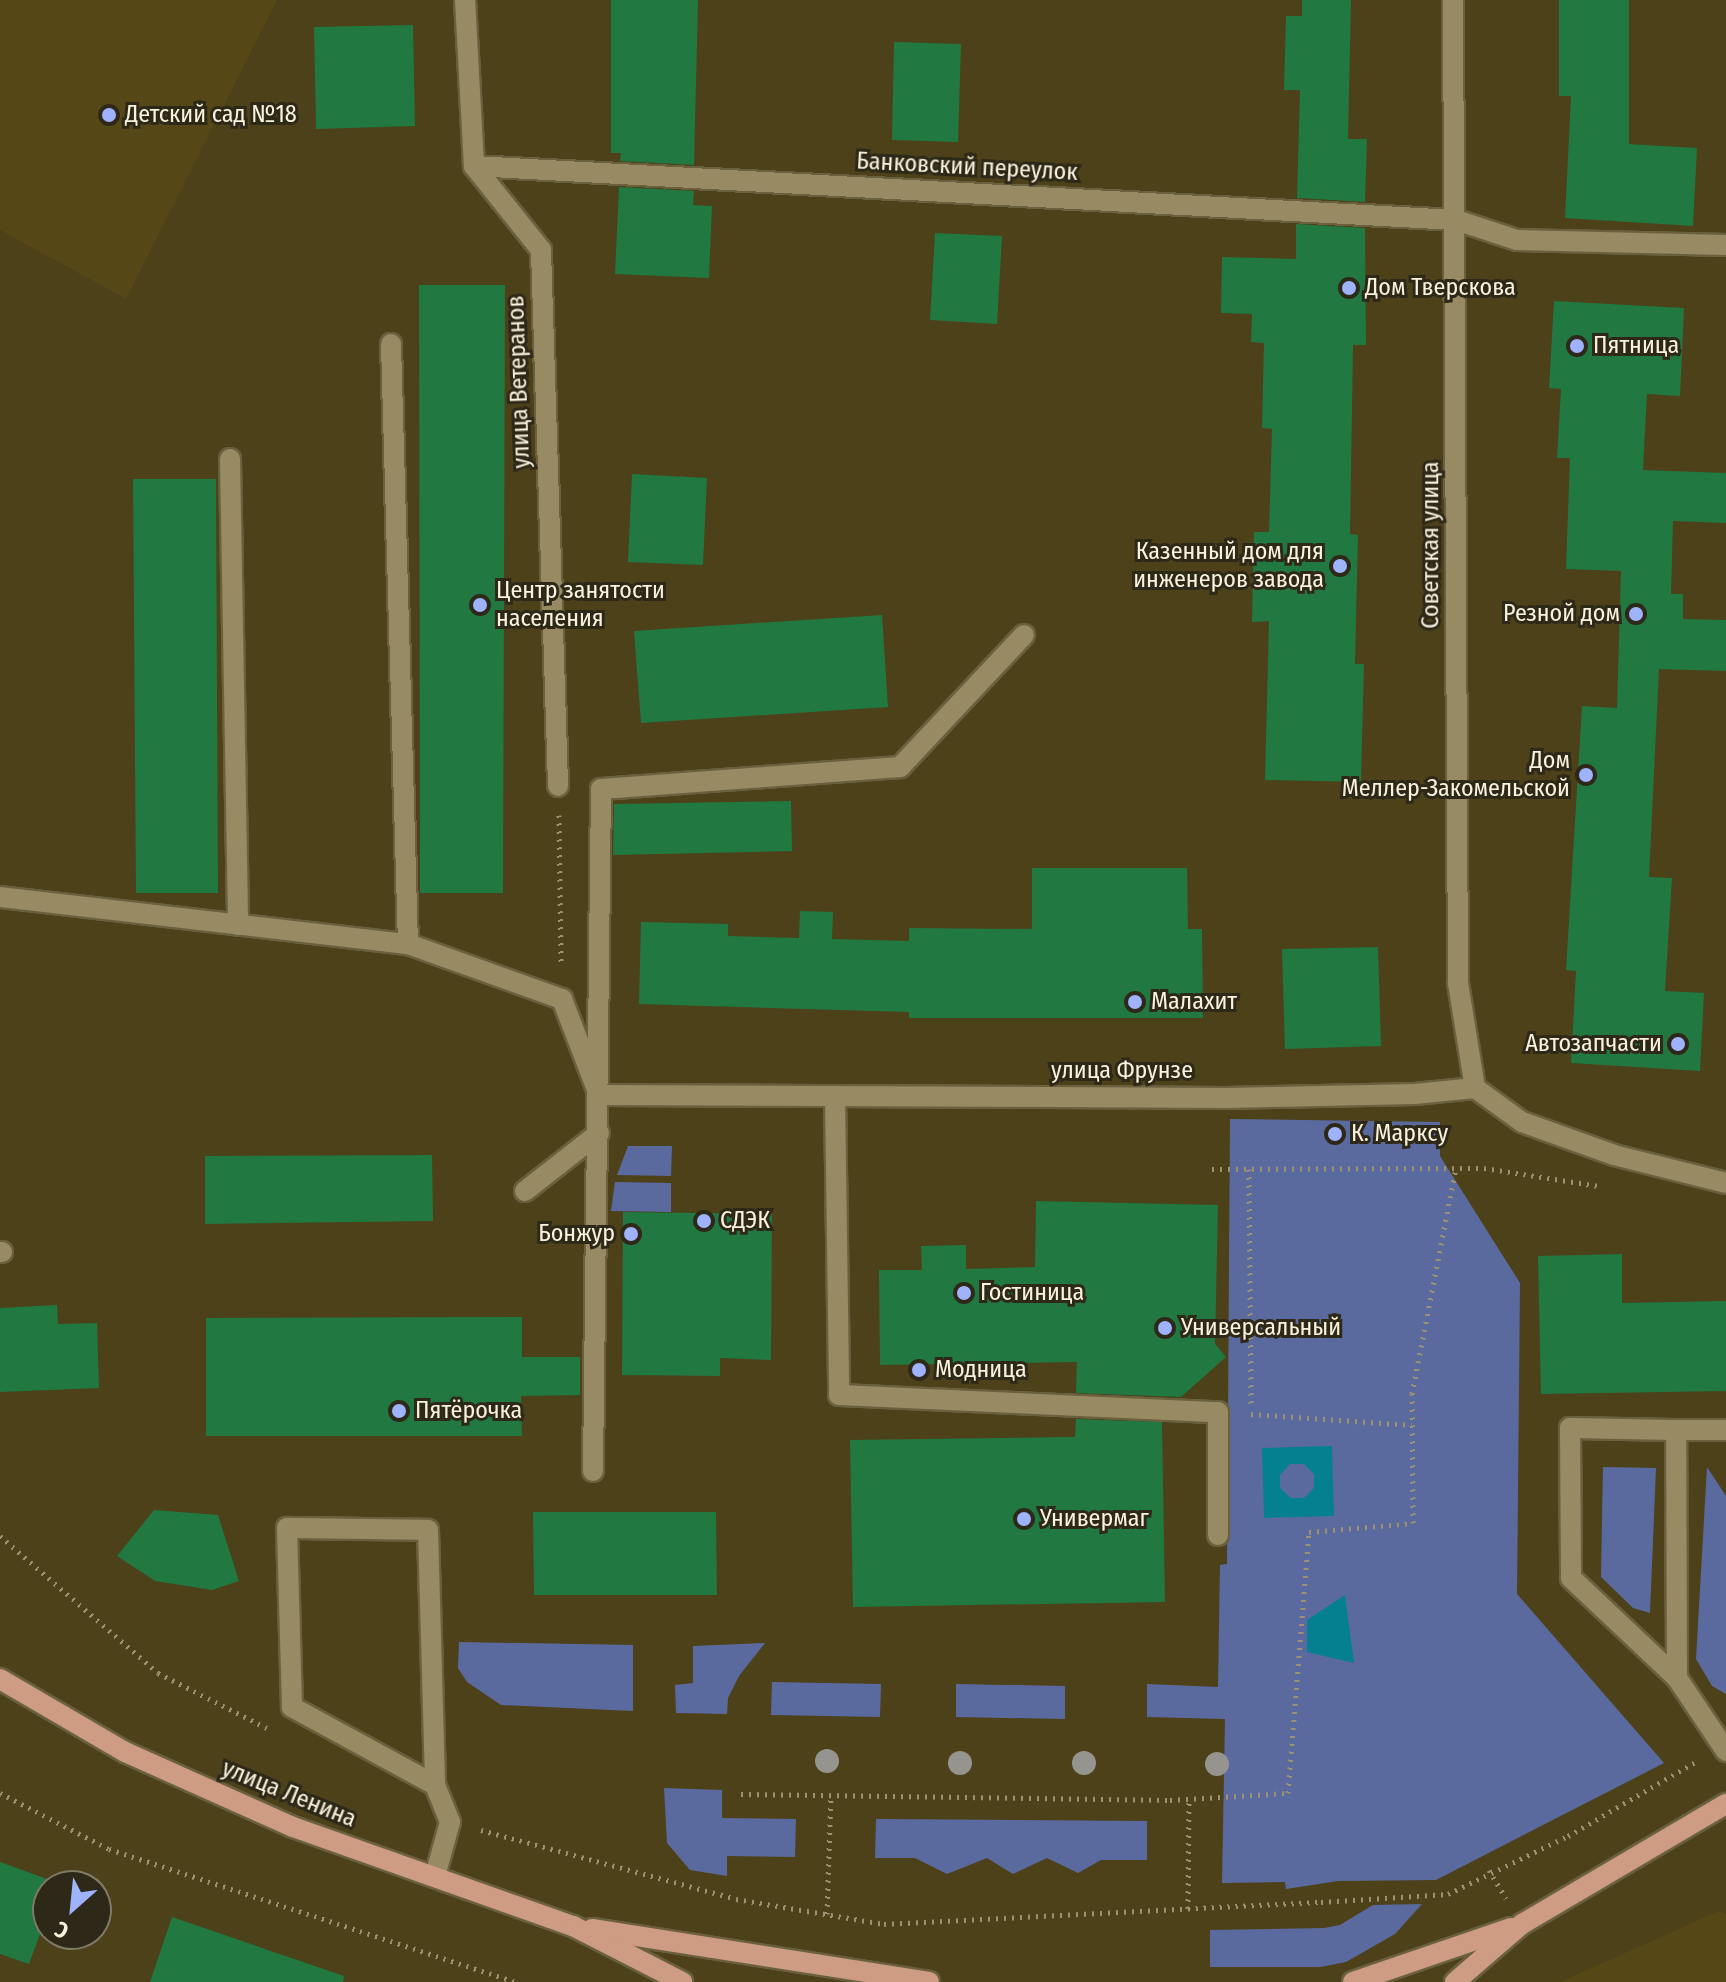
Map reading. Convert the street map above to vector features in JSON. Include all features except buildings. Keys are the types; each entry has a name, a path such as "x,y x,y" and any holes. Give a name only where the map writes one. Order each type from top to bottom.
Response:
{"main road":[{"name":"улица Ленина","path":"0,1679 125,1752 293,1827 573,1926"},
{"path":"1455,1982 1522,1924 1726,1804"},
{"path":"1353,1982 1522,1924"},
{"path":"573,1926 682,1982"},
{"path":"573,1926 929,1982"}],"street":[{"path":"465,0 474,166"},
{"name":"Советская улица","path":"1453,0 1458,983 1475,1088"},
{"name":"Банковский переулок","path":"474,166 1456,220 1517,240 1726,245"},
{"name":"улица Ветеранов","path":"474,166 541,250 558,786"},
{"path":"391,344 408,944"},
{"path":"230,459 238,925"},
{"path":"593,1471 601,789 900,767 1024,635"},
{"path":"0,897 408,944 562,999 599,1095"},
{"path":"1475,1088 1522,1122 1614,1155 1726,1183"},
{"name":"улица Фрунзе","path":"599,1095 1226,1098 1475,1088"},
{"path":"835,1096 839,1395 1218,1412 1218,1535"},
{"path":"525,1191 599,1133"},
{"path":"1725,1749 1677,1678 1571,1578 1570,1428 1726,1430"},
{"path":"1676,1430 1677,1678"},
{"path":"435,1785 292,1707 287,1528 428,1530 435,1785 450,1822 435,1876"}],"path":[{"path":"558,786 562,999"},
{"path":"741,1794 1189,1798 1288,1793 1309,1532 1413,1523 1412,1394 1456,1168"},
{"path":"1212,1169 1456,1168 1612,1188"},
{"path":"1249,1169 1251,1416 1412,1425"},
{"path":"0,1536 158,1673 269,1730"},
{"path":"450,1822 736,1899 884,1924 1188,1909 1448,1894 1568,1836 1725,1749"},
{"path":"0,1793 109,1849 517,1982"},
{"path":"827,1914 831,1795"},
{"path":"1188,1909 1189,1798"}],"shaded area":[{"name":"Детский сад №18","path":"0,0 277,0 126,299 0,230"},
{"path":"1230,1119 1440,1122 1440,1156 1520,1283 1517,1594 1664,1763 1436,1880 1338,1881 1286,1889 1285,1882 1222,1883 1225,1719 1147,1717 1147,1684 1218,1687 1220,1565 1227,1564"},
{"path":"628,1146 672,1146 671,1176 617,1175"},
{"path":"615,1182 671,1183 671,1212 611,1211"},
{"path":"1332,1446 1334,1516 1264,1518 1262,1448","holes":["1290,1464 1304,1464 1314,1474 1314,1488 1304,1498 1291,1498 1280,1488 1280,1475"]},
{"path":"1603,1467 1656,1468 1650,1613 1633,1608 1601,1577"},
{"path":"1707,1467 1726,1496 1726,1694 1712,1686 1696,1659"},
{"path":"1345,1595 1354,1663 1307,1652 1307,1620"},
{"path":"459,1642 633,1645 633,1711 501,1705 467,1682 458,1668"},
{"path":"765,1643 739,1676 728,1698 727,1714 676,1713 675,1685 693,1683 693,1646"},
{"path":"772,1682 881,1684 880,1717 771,1715"},
{"path":"956,1684 1065,1686 1065,1719 956,1717"},
{"path":"664,1788 722,1790 722,1818 796,1819 795,1857 727,1856 727,1876 690,1870 667,1843"},
{"path":"876,1819 1147,1821 1147,1860 1101,1860 1078,1873 1047,1858 1013,1874 987,1858 947,1874 915,1858 875,1858"},
{"path":"1422,1904 1395,1934 1346,1962 1320,1967 1210,1967 1210,1930 1324,1928 1340,1925 1373,1905"},
{"path":"1719,1911 1726,1914 1726,1982 1560,1982"}],"place":[{"name":"Детский сад №18","path":"109,115"},
{"name":"Дом Тверскова","path":"1349,288"},
{"name":"Пятница","path":"1577,346"},
{"name":"Казенный дом для инженеров завода","path":"1340,566"},
{"name":"Центр занятости населения","path":"480,605"},
{"name":"Резной дом","path":"1636,614"},
{"name":"Дом Меллер-Закомельской","path":"1586,775"},
{"name":"Малахит","path":"1135,1002"},
{"name":"Автозапчасти","path":"1678,1044"},
{"name":"К. Марксу","path":"1335,1134"},
{"name":"СДЭК","path":"704,1221"},
{"name":"Бонжур","path":"631,1234"},
{"name":"Гостиница","path":"964,1293"},
{"name":"Универсальный","path":"1165,1328"},
{"name":"Модница","path":"919,1370"},
{"name":"Пятёрочка","path":"399,1411"},
{"name":"Универмаг","path":"1024,1519"}]}
